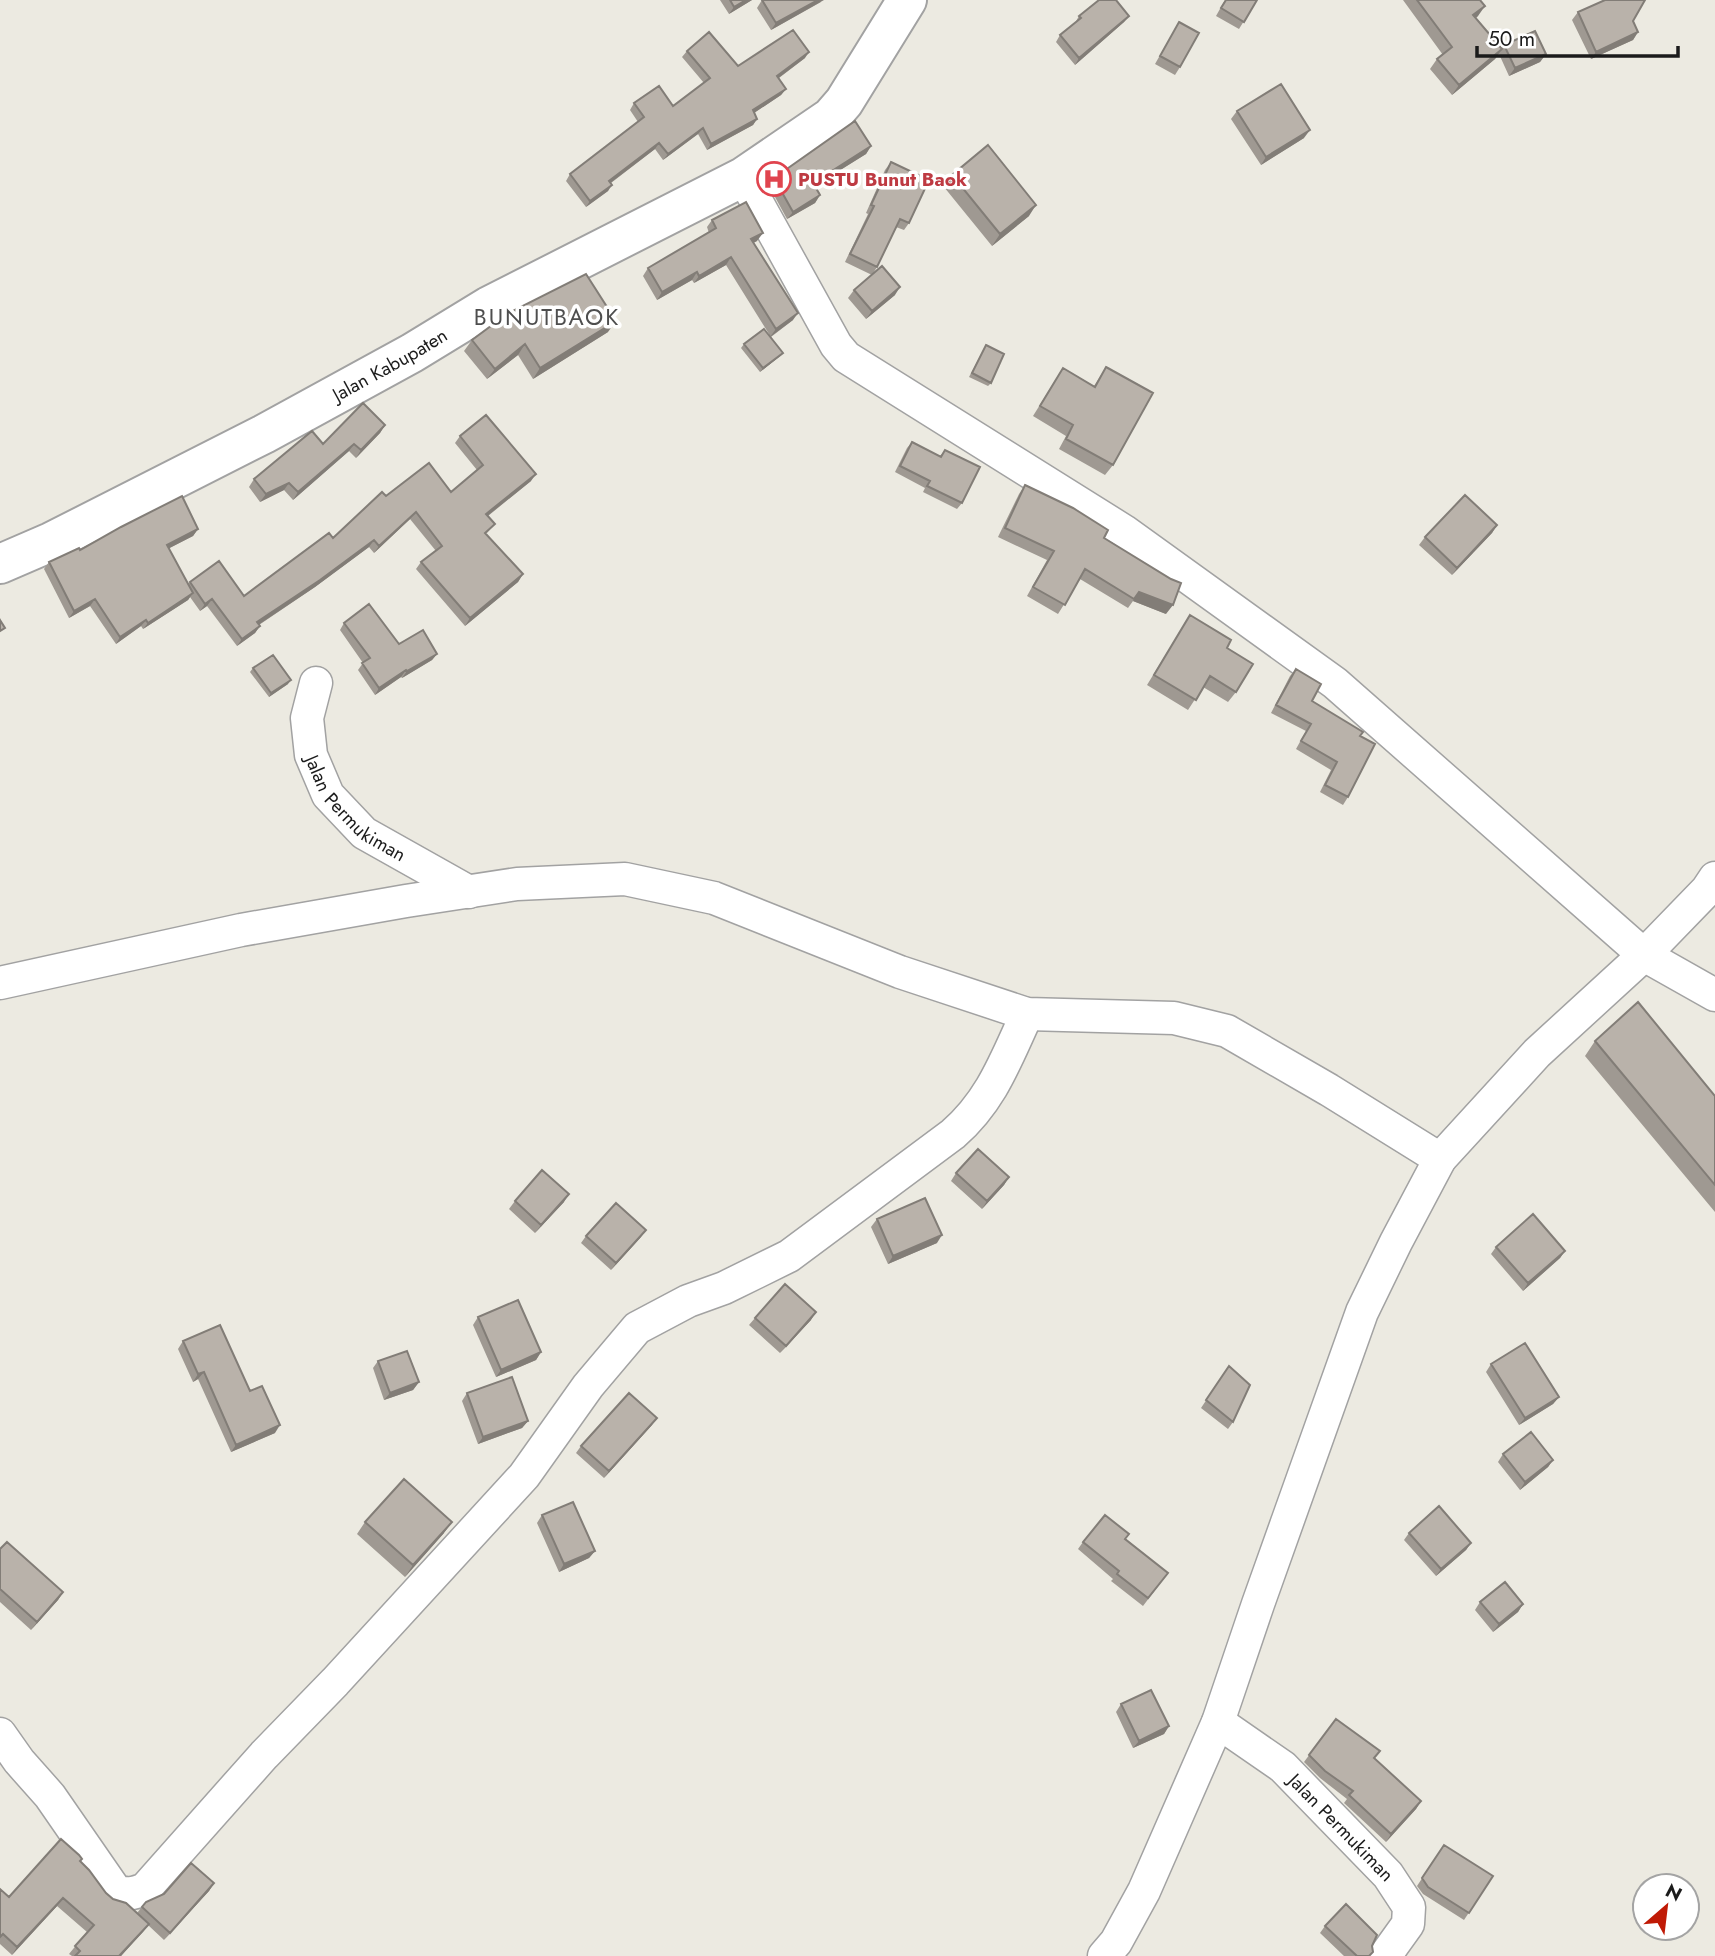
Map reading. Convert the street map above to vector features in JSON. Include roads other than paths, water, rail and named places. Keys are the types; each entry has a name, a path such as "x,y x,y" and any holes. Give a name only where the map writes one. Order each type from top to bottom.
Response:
{"street":[{"name":"Jalan Kabupaten","path":"0,564 51,542 264,434 412,353 489,306 743,177 831,117 844,102 907,0"},
{"path":"743,177 836,345 846,357 1124,531 1335,683 1644,955 1715,996"},
{"name":"Jalan Permukiman","path":"316,683 307,718 312,755 328,795 364,834 468,892"},
{"path":"0,983 241,930 517,884 625,878 714,898 900,972 1027,1014 1174,1018 1227,1031 1440,1159"},
{"path":"1104,1956 1116,1942 1144,1891 1218,1722 1362,1312 1440,1159 1537,1053 1644,955 1707,890 1715,878"},
{"path":"0,1734 19,1761 50,1796 114,1890 123,1894 134,1894 145,1889 264,1755 335,1682 524,1476 588,1386 637,1328 688,1301 724,1288 789,1256 953,1134 971,1119 987,1098 1027,1014"},
{"name":"Jalan Permukiman","path":"1218,1722 1283,1767 1388,1875 1409,1907 1408,1924 1385,1956"}],"place":[{"name":"PUSTU Bunut Baok","path":"774,179"}],"district":[{"name":"BUNUTBAOK","path":"547,317"}]}
